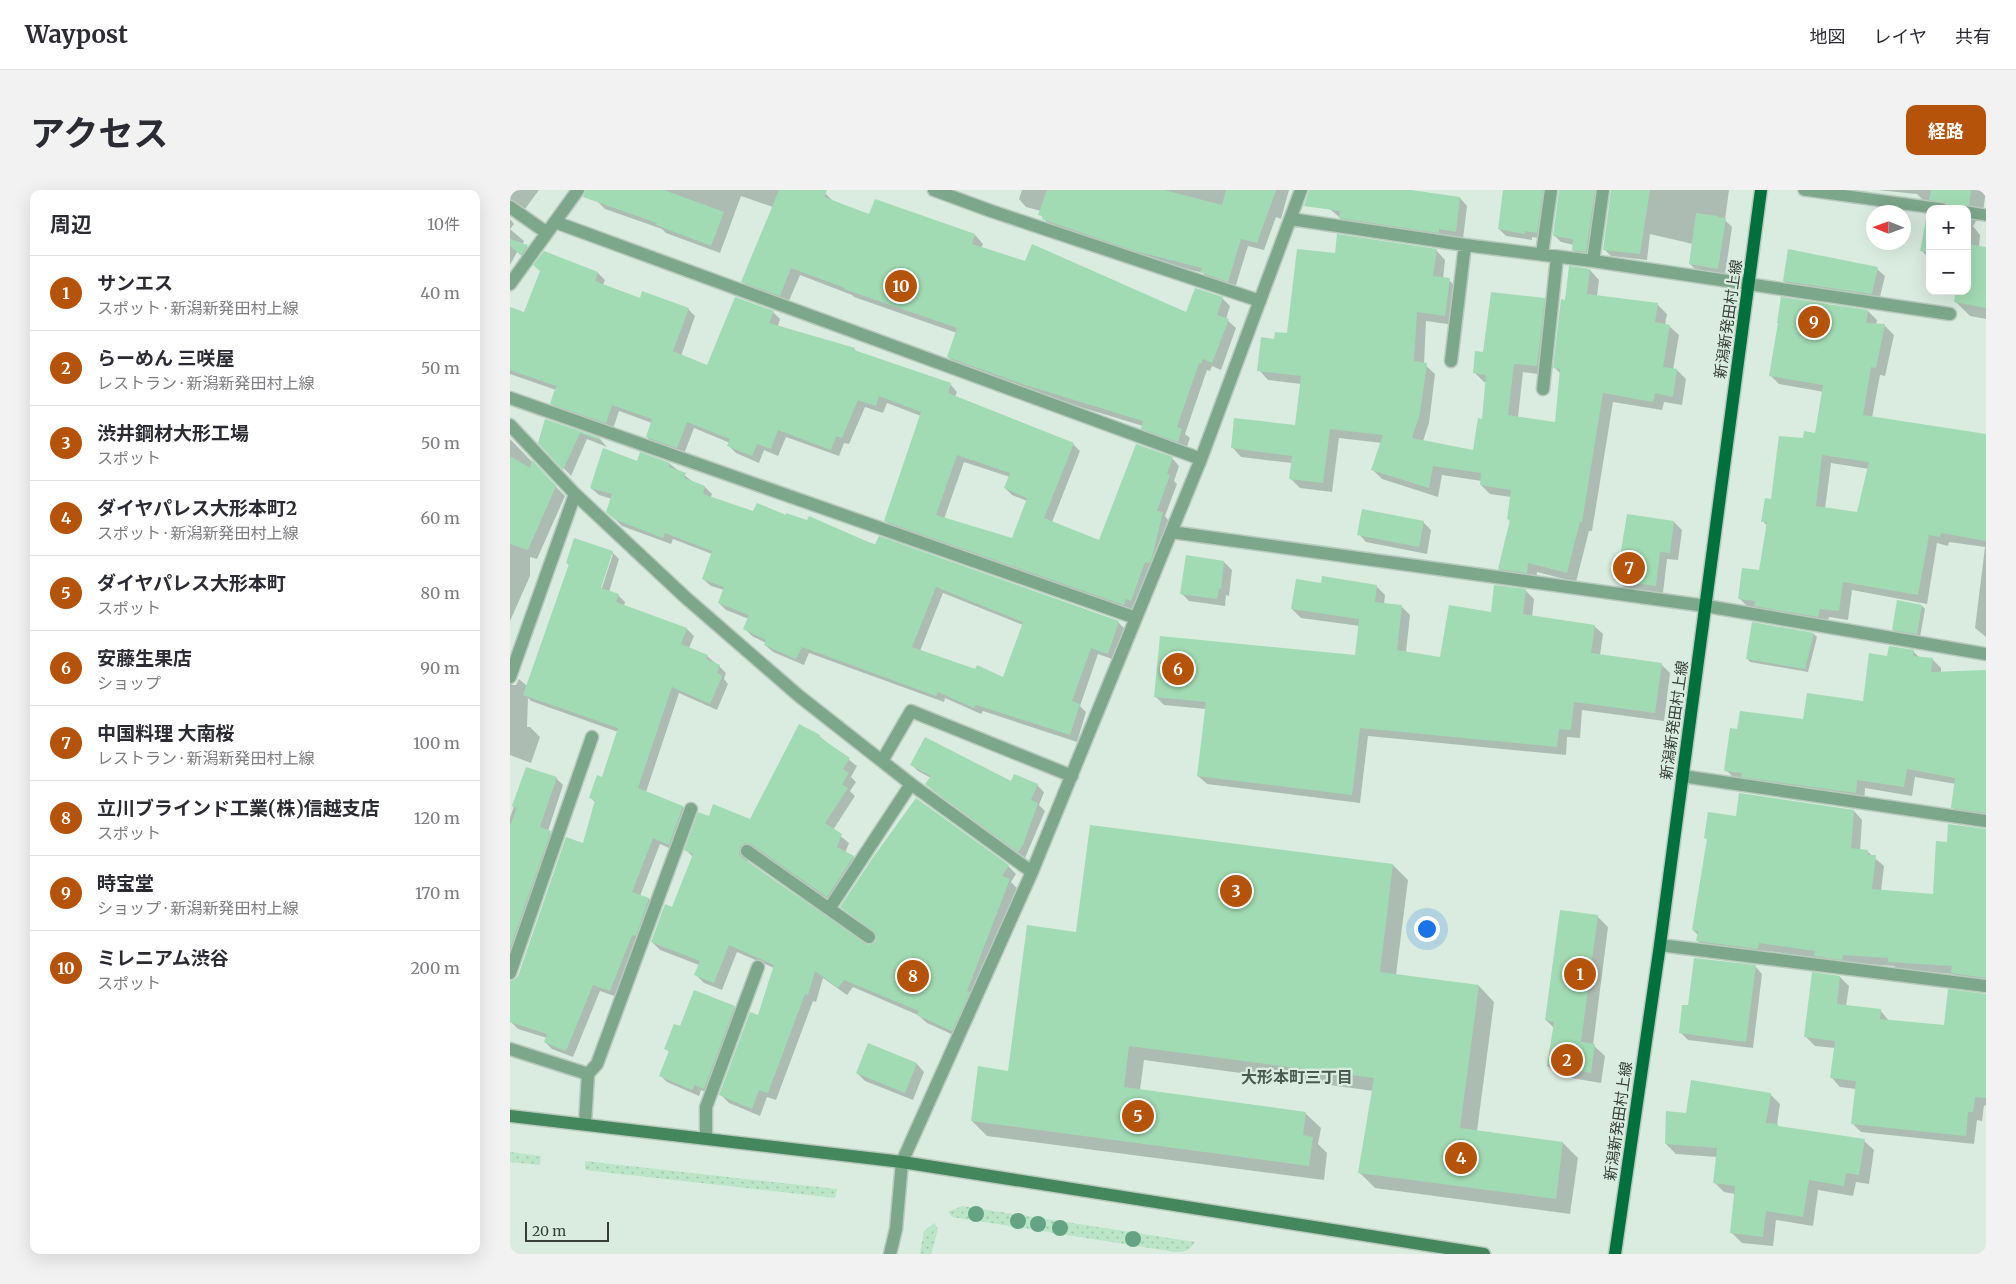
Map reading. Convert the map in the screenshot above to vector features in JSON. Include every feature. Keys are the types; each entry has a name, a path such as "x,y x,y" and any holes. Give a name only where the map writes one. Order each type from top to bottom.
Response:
{"main road":[{"name":"新潟新発田村上線","path":"1615,1254 1660,945 1761,190"}],"street":[{"path":"510,284 578,190"},
{"path":"934,190 991,211 1260,301"},
{"path":"890,1254 896,1230 902,1162 1032,872 1072,776 1200,459 1301,190"},
{"path":"1542,254 1551,190"},
{"path":"1594,260 1603,190"},
{"path":"510,207 551,228 1200,459"},
{"path":"1291,219 1465,245 1594,260 1950,314"},
{"path":"1450,361 1465,245"},
{"path":"1543,388 1557,257"},
{"path":"510,398 1136,618"},
{"path":"510,425 575,494 685,597 800,696 911,784 1032,872"},
{"path":"510,677 575,494"},
{"path":"1171,532 1706,606 1986,654"},
{"path":"882,761 911,711 1072,776"},
{"path":"510,973 592,737"},
{"path":"1682,776 1986,821"},
{"path":"829,909 911,784"},
{"path":"585,1124 588,1074 597,1064 691,809"},
{"path":"747,851 869,937"},
{"path":"1660,945 1986,986"},
{"path":"706,1138 706,1107 758,967"},
{"path":"510,1049 588,1074"},
{"path":"510,1116 902,1162 1484,1254"}],"lane":[{"path":"1804,190 1926,207"},
{"path":"1971,213 1986,215"}],"green space":[{"path":"510,1152 541,1156 540,1165 510,1162"},
{"path":"585,1161 837,1189 835,1198 585,1170"},
{"path":"962,1206 1195,1242 1186,1250 1175,1252 952,1217 948,1212"},
{"path":"934,1223 938,1229 931,1254 920,1254 924,1231"}],"building":[{"path":"586,190 664,190 724,212 711,246 656,225 657,223 583,197"},
{"path":"779,190 827,190 824,197 869,214 875,199 975,234 972,244 1025,261 1032,244 1186,312 1195,288 1223,297 1217,315 1229,319 1212,363 1203,359 1201,364 1199,363 1177,427 1182,429 1178,442 1141,429 1143,421 1022,384 947,357 957,328 844,289 791,268 780,296 741,282"},
{"path":"1047,190 1164,190 1222,205 1226,190 1276,190 1257,243 1241,239 1228,282 1200,272 1202,268 1135,251 1042,219 1043,216 1038,215"},
{"path":"1309,190 1411,190 1460,197 1456,232 1439,229 1439,233 1339,218 1340,211 1304,206"},
{"path":"1503,190 1543,190 1537,233 1525,231 1525,234 1498,229"},
{"path":"1559,190 1595,190 1586,252 1572,250 1573,239 1553,236"},
{"path":"1611,190 1650,190 1640,254 1603,250"},
{"path":"1931,190 1971,190 1969,205 1947,205 1946,203 1929,200"},
{"path":"1696,213 1726,218 1718,269 1689,264"},
{"path":"1926,219 1926,252 1920,251"},
{"path":"1337,234 1437,249 1433,276 1450,278 1445,316 1417,312 1414,361 1427,363 1420,413 1412,438 1473,450 1478,418 1482,419 1486,375 1473,373 1475,351 1483,352 1491,292 1545,298 1537,366 1514,364 1508,415 1555,422 1560,369 1553,368 1561,299 1565,300 1569,266 1590,269 1587,294 1658,303 1655,322 1670,325 1663,367 1677,369 1673,397 1655,393 1653,402 1603,393 1582,522 1580,522 1567,573 1528,563 1527,573 1498,569 1510,520 1507,519 1511,490 1480,485 1481,473 1433,466 1429,488 1371,470 1383,435 1330,429 1323,483 1289,479 1292,456 1231,448 1234,418 1295,425 1301,376 1257,371 1261,337 1274,339 1275,332 1287,333 1297,249 1335,253"},
{"path":"510,239 528,245 521,255 510,246"},
{"path":"1971,244 1986,247 1986,308 1954,302 1955,295 1971,295"},
{"path":"1788,249 1878,267 1872,294 1783,281"},
{"path":"544,251 598,272 595,281 640,298 642,291 689,308 673,351 707,365 735,297 774,311 769,323 855,348 854,350 951,383 948,393 1074,443 1044,518 1099,540 1136,444 1173,457 1167,474 1170,475 1157,511 1163,512 1152,557 1150,563 1145,562 1131,601 1126,599 1124,605 884,521 921,412 879,396 876,406 858,400 842,438 836,436 831,450 778,430 771,449 757,444 752,456 727,446 730,439 687,422 677,448 646,437 652,419 612,405 606,423 550,404 556,386 510,370 510,307 524,312 540,271 533,265","holes":["957,455 1010,473 1004,488 1027,498 1012,538 936,515"]},
{"path":"1781,297 1868,310 1866,323 1885,324 1876,368 1871,367 1863,415 1986,434 1986,541 1941,533 1940,537 1929,535 1918,595 1843,582 1839,611 1820,609 1818,617 1754,606 1755,601 1738,599 1742,568 1759,570 1767,522 1761,522 1765,498 1771,499 1779,436 1803,438 1804,431 1815,433 1823,385 1769,376","holes":["1822,455 1869,462 1857,512 1816,506"]},
{"path":"545,419 600,438 600,440 580,433 563,470 538,443"},
{"path":"603,448 637,461 640,452 670,463 669,467 686,473 684,478 705,486 703,494 753,511 757,503 786,515 786,513 807,520 809,516 875,545 879,536 1119,621 1108,654 1091,648 1072,701 1080,704 1070,735 976,705 974,708 938,692 936,696 802,647 796,659 764,645 766,640 743,629 749,615 718,603 724,587 702,579 712,551 665,533 663,538 614,519 606,512 612,494 590,488","holes":["936,587 1023,622 1003,677 977,665 975,669 912,647"]},
{"path":"510,456 530,468 532,460 556,486 528,550 510,544"},
{"path":"1362,509 1424,521 1419,547 1357,535"},
{"path":"1627,514 1674,521 1670,553 1660,552 1656,586 1616,581"},
{"path":"574,538 613,551 601,588 619,594 616,602 687,628 681,644 708,655 706,659 720,665 717,673 722,676 710,704 672,687 638,788 683,806 669,845 653,838 632,892 649,898 636,936 633,935 631,938 610,991 593,985 566,1051 544,1042 547,1034 510,1022 510,981 518,976 566,837 583,843 595,800 589,798 597,775 602,777 618,728 523,695 569,564 566,563"},
{"path":"1186,555 1224,561 1221,589 1219,588 1217,599 1180,594"},
{"path":"1322,576 1377,585 1375,602 1402,605 1397,650 1440,657 1449,605 1491,612 1494,585 1526,589 1523,614 1595,625 1591,653 1662,663 1655,713 1574,702 1571,730 1559,729 1557,747 1360,728 1352,795 1197,776 1206,702 1154,697 1160,636 1355,655 1359,619 1291,609 1296,579 1321,583"},
{"path":"1897,600 1922,605 1917,634 1892,630"},
{"path":"1752,622 1814,633 1805,669 1746,659"},
{"path":"1889,646 1914,650 1913,656 1933,658 1931,672 1986,670 1986,813 1951,808 1955,778 1907,769 1904,787 1857,780 1856,793 1741,777 1742,773 1724,771 1730,728 1737,729 1740,711 1803,719 1807,693 1863,701 1869,653 1887,656"},
{"path":"799,724 820,735 819,737 850,758 843,769 849,773 842,784 848,788 825,823 842,834 837,847 854,856 827,897 751,844 744,843 740,847 739,854 742,858 869,945 876,941 876,933 840,907 916,798 1009,865 1002,876 1010,879 967,991 970,992 952,1031 917,1015 919,1011 844,980 838,988 815,971 808,995 805,994 768,1093 759,1090 752,1109 719,1095 750,1012 758,1015 774,965 729,945 714,983 694,975 700,961 651,942 665,904 672,907 693,854 684,850 698,812 709,816 713,804 750,819"},
{"path":"925,737 1011,781 1014,774 1038,784 1031,800 1038,803 1023,845 1018,852 925,784 931,776 910,765"},
{"path":"526,767 557,777 540,827 551,831 510,948 510,826 517,808 512,806"},
{"path":"1739,793 1854,810 1851,848 1868,850 1868,855 1876,855 1872,889 1933,894 1936,841 1947,842 1948,824 1986,829 1986,978 1951,973 1952,966 1888,962 1888,958 1843,955 1842,960 1814,956 1815,951 1759,943 1758,949 1696,941 1698,931 1692,930 1707,839 1704,838 1708,812 1736,816"},
{"path":"1090,825 1393,864 1380,972 1479,985 1460,1128 1563,1142 1556,1199 1358,1173 1374,1078 1129,1046 1124,1087 1306,1112 1303,1135 1313,1137 1309,1166 971,1121 978,1066 1008,1071 1027,925 1076,932"},
{"path":"1560,910 1598,915 1581,1042 1595,1044 1591,1073 1547,1066 1554,1022 1545,1020"},
{"path":"1694,958 1756,965 1746,1042 1679,1033 1682,1005 1688,1005"},
{"path":"1812,972 1840,976 1837,1004 1881,1009 1880,1019 1944,1025 1948,989 1986,994 1986,1098 1975,1097 1973,1112 1968,1112 1966,1136 1851,1124 1856,1081 1830,1078 1835,1041 1804,1037"},
{"path":"694,990 735,1006 704,1089 695,1085 692,1090 659,1076 669,1051 664,1049 674,1024 680,1026"},
{"path":"868,1043 917,1063 905,1093 856,1073"},
{"path":"1691,1080 1771,1093 1766,1123 1865,1139 1859,1175 1846,1173 1844,1186 1809,1180 1803,1217 1766,1211 1763,1237 1730,1233 1735,1186 1713,1183 1717,1148 1665,1144 1666,1111 1686,1113"}],"place":[{"name":"ミレニアム渋谷","path":"901,286"},
{"name":"時宝堂","path":"1814,322"},
{"name":"中国料理 大南桜","path":"1629,568"},
{"name":"安藤生果店","path":"1178,669"},
{"name":"渋井鋼材大形工場","path":"1236,891"},
{"name":"サンエス","path":"1580,974"},
{"name":"立川ブラインド工業(株)信越支店","path":"913,976"},
{"name":"らーめん 三咲屋","path":"1567,1060"},
{"name":"ダイヤパレス大形本町","path":"1138,1116"},
{"name":"ダイヤパレス大形本町2","path":"1461,1158"}],"district":[{"name":"大形本町三丁目","path":"1297,1077"}]}
